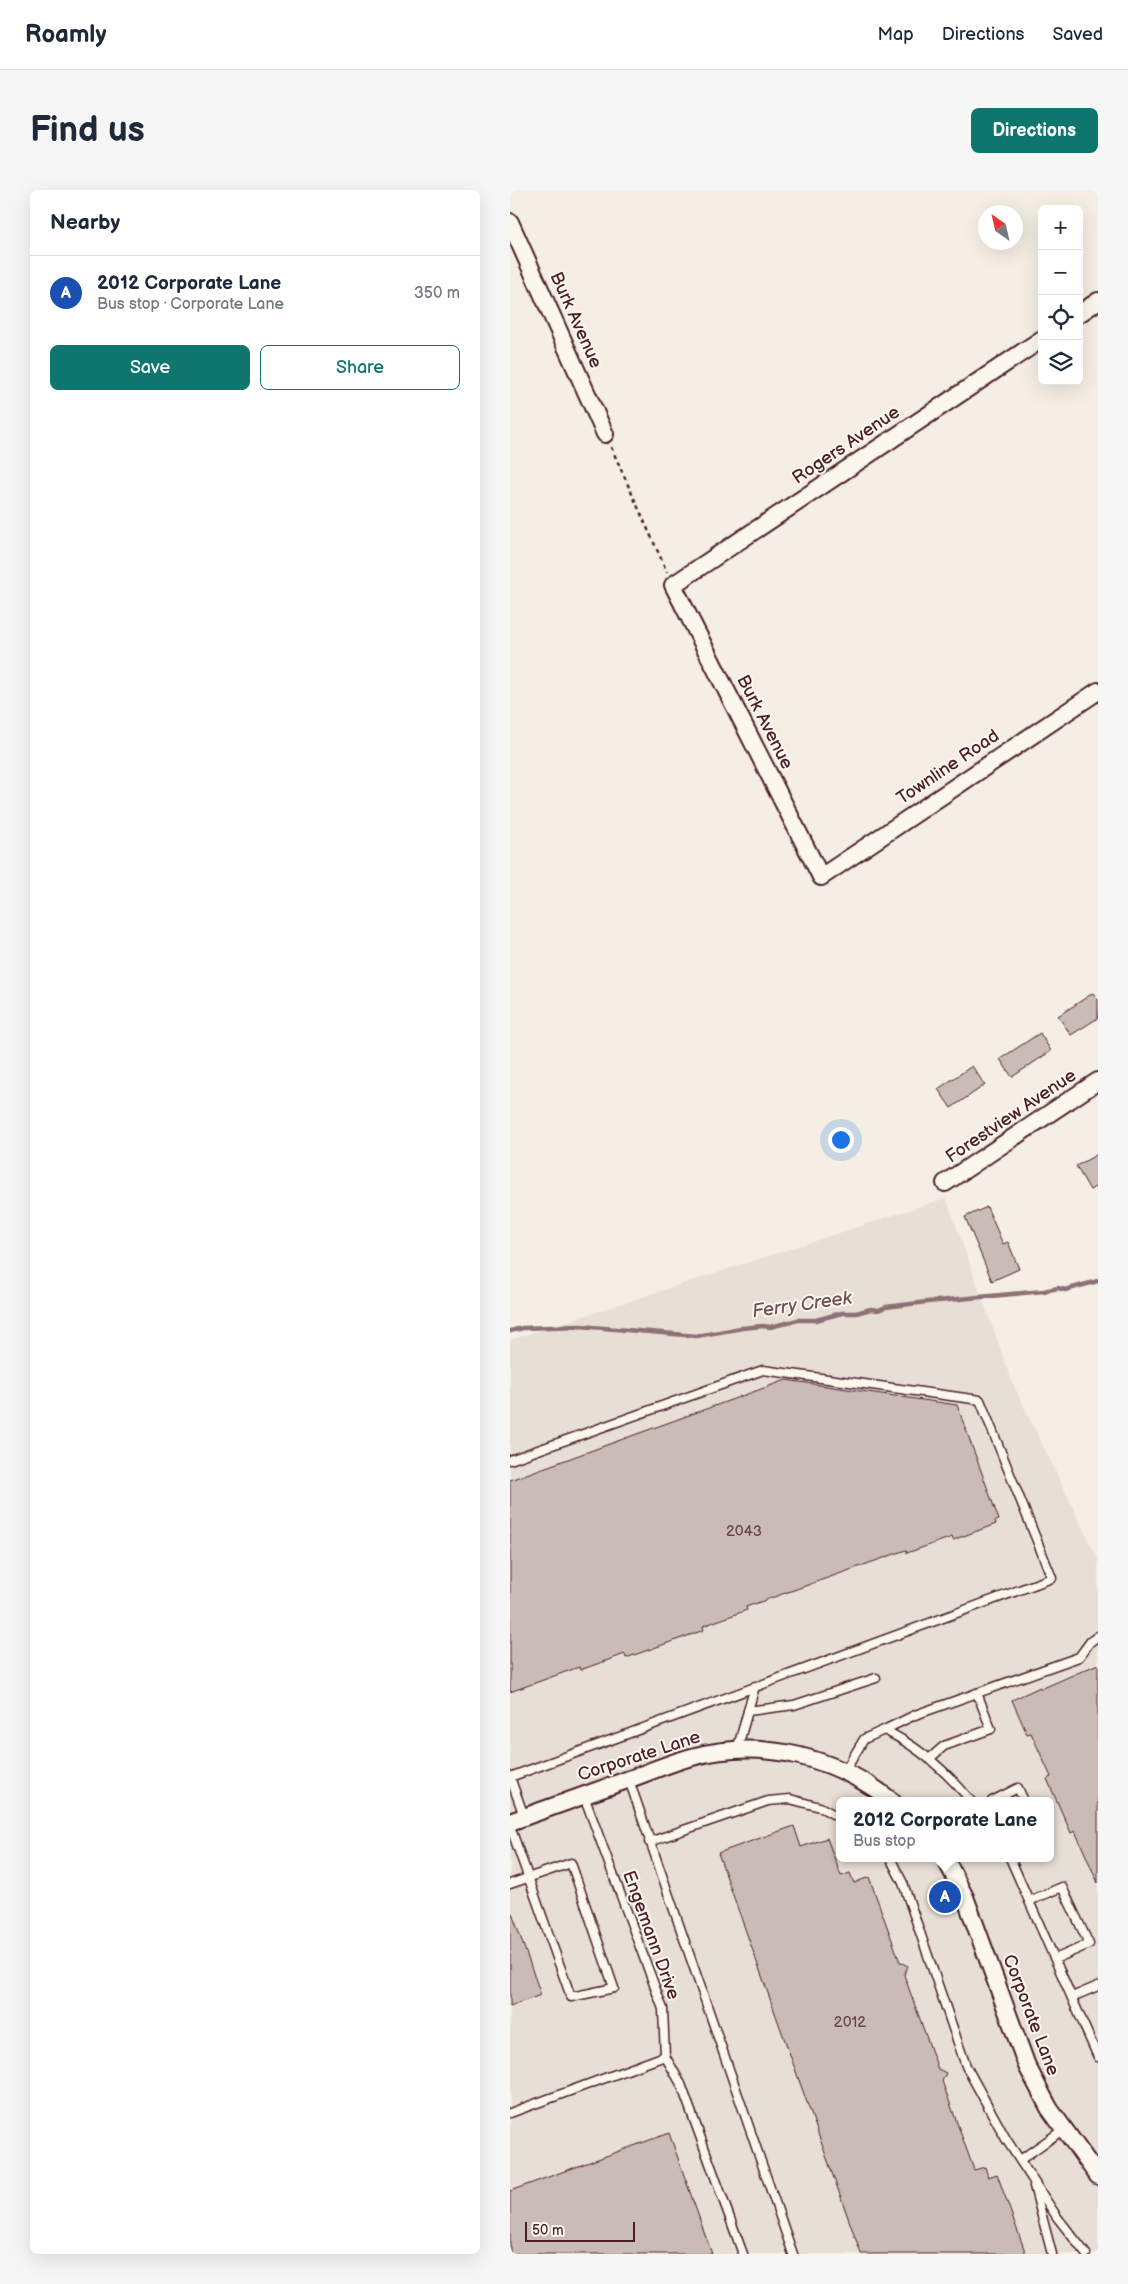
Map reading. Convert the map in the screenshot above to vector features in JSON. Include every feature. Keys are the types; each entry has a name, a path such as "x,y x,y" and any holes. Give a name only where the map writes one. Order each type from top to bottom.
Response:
{"street":[{"name":"Burk Avenue","path":"510,222 605,434"},
{"path":"1083,311 1098,301"},
{"name":"Rogers Avenue","path":"672,584 1039,340"},
{"name":"Burk Avenue","path":"672,584 821,877"},
{"name":"Townline Road","path":"821,877 1098,691"},
{"name":"Forestview Avenue","path":"945,1183 1098,1081"},
{"name":"Corporate Lane","path":"517,1819 692,1757 737,1750 788,1753 826,1763 845,1771 887,1797"},
{"name":"Corporate Lane","path":"947,1862 964,1897 1027,2066 1049,2108 1097,2174"}],"lane":[{"path":"510,1460 763,1370 980,1400 1052,1578 510,1777 517,1819"},
{"path":"845,1771 864,1739 915,1714 1079,1657 1090,1642 1098,1636"},
{"path":"748,1711 794,1705 876,1678"},
{"path":"737,1750 754,1686"},
{"path":"929,1759 944,1746 991,1729 977,1693"},
{"path":"884,1730 904,1739 929,1759 951,1777 968,1797"},
{"path":"629,1780 792,2254"},
{"path":"1000,1797 1018,1788 1022,1797"},
{"name":"Engemann Drive","path":"584,1796 663,2009 665,2056 681,2084 743,2254"},
{"path":"649,1842 768,1801 790,1799 820,1808 836,1816"},
{"path":"510,1826 528,1878 571,1998 614,1988 571,1863 528,1878 510,1884"},
{"path":"892,1862 903,1883 966,2066 1032,2179 1086,2254"},
{"path":"1013,1862 1098,2057"},
{"path":"1029,1901 1062,1887 1090,1944 1055,1960"},
{"path":"1072,1997 1098,1986"},
{"path":"510,2113 665,2056"},
{"path":"1020,2160 1064,2129"},
{"path":"1032,2179 1052,2254"}],"path":[{"path":"605,434 672,584"}],"shaded area":[{"path":"946,1198 1013,1384 1098,1559 1098,2254 510,2254 510,1340"}],"building":[{"path":"1093,993 1098,1000 1098,1018 1071,1035 1058,1016"},
{"path":"1040,1033 1051,1051 1012,1077 1000,1059"},
{"path":"972,1066 985,1085 951,1108 938,1089"},
{"path":"1098,1154 1098,1185 1090,1190 1076,1166"},
{"path":"987,1207 1003,1244 1008,1242 1019,1269 992,1281 965,1217"},
{"path":"786,1380 957,1405 999,1520 995,1521 996,1524 953,1540 952,1537 907,1553 906,1550 746,1607 747,1610 703,1626 704,1630 626,1658 625,1654 580,1670 579,1667 510,1692 510,1480"},
{"path":"1098,1664 1098,1883 1075,1831 1071,1833 1047,1779 1051,1777 1031,1733 1027,1734 1012,1700"},
{"path":"794,1826 801,1847 827,1838 841,1876 850,1873 854,1883 869,1877 900,1962 908,1966 904,1975 938,2069 946,2073 942,2081 974,2170 985,2167 988,2177 997,2174 1026,2254 861,2254 718,1853"},
{"path":"510,1913 512,1913 541,1995 510,2006"},
{"path":"669,2133 712,2254 510,2254 510,2191"}],"waterway":[{"name":"Ferry Creek","path":"510,1331 523,1328 580,1326 697,1336 742,1328 770,1327 798,1320 816,1320 842,1313 856,1313 886,1307 1058,1288 1065,1290 1098,1281"}],"place":[{"name":"2012 Corporate Lane","path":"945,1897"}]}
